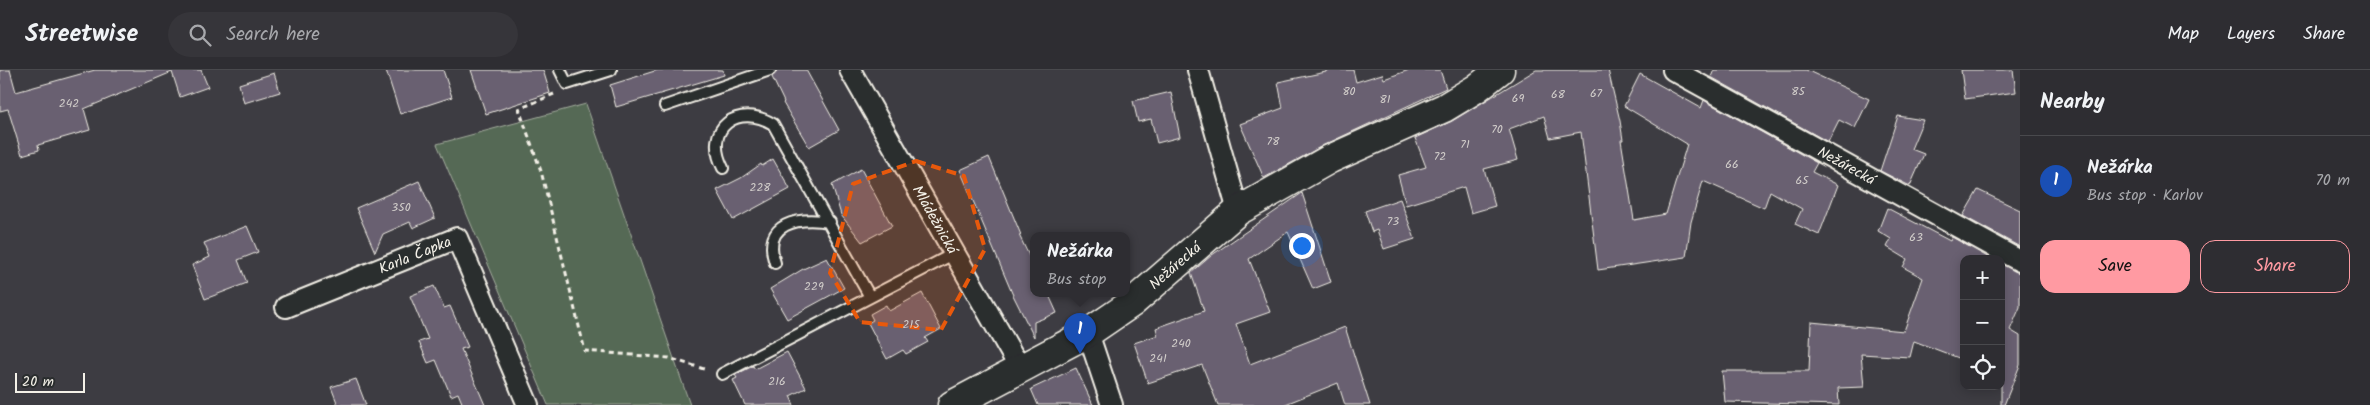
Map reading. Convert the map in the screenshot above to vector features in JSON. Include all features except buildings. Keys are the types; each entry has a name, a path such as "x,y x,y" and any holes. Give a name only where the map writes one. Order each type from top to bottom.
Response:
{"street":[{"name":"Mládežnická","path":"850,70 1021,370"},
{"path":"1198,70 1238,211"},
{"name":"Nežárecká","path":"952,405 1088,334 1132,302 1238,211 1330,158 1444,108 1477,88 1500,70"},
{"name":"Nežárecká","path":"1673,70 2020,261"},
{"name":"Karla Čapka","path":"286,306 457,238 528,405"},
{"path":"1088,334 1112,405"}],"lane":[{"path":"560,70 567,84 611,70"},
{"path":"665,106 770,70"},
{"path":"723,168 716,150 716,138 723,127 733,120 751,115 762,116 774,124 870,297"},
{"path":"775,263 771,250 773,238 781,228 791,222 805,220 830,222"},
{"path":"722,374 955,254"}],"path":[{"path":"567,84 552,96 519,109 541,171 585,351 668,358 722,374"}],"highlighted area":[{"path":"916,161 964,176 985,249 941,330 860,322 830,273 853,184"}],"green space":[{"path":"586,104 690,405 548,405 437,144"}],"place":[{"name":"Nežárka","path":"1080,354"}]}
